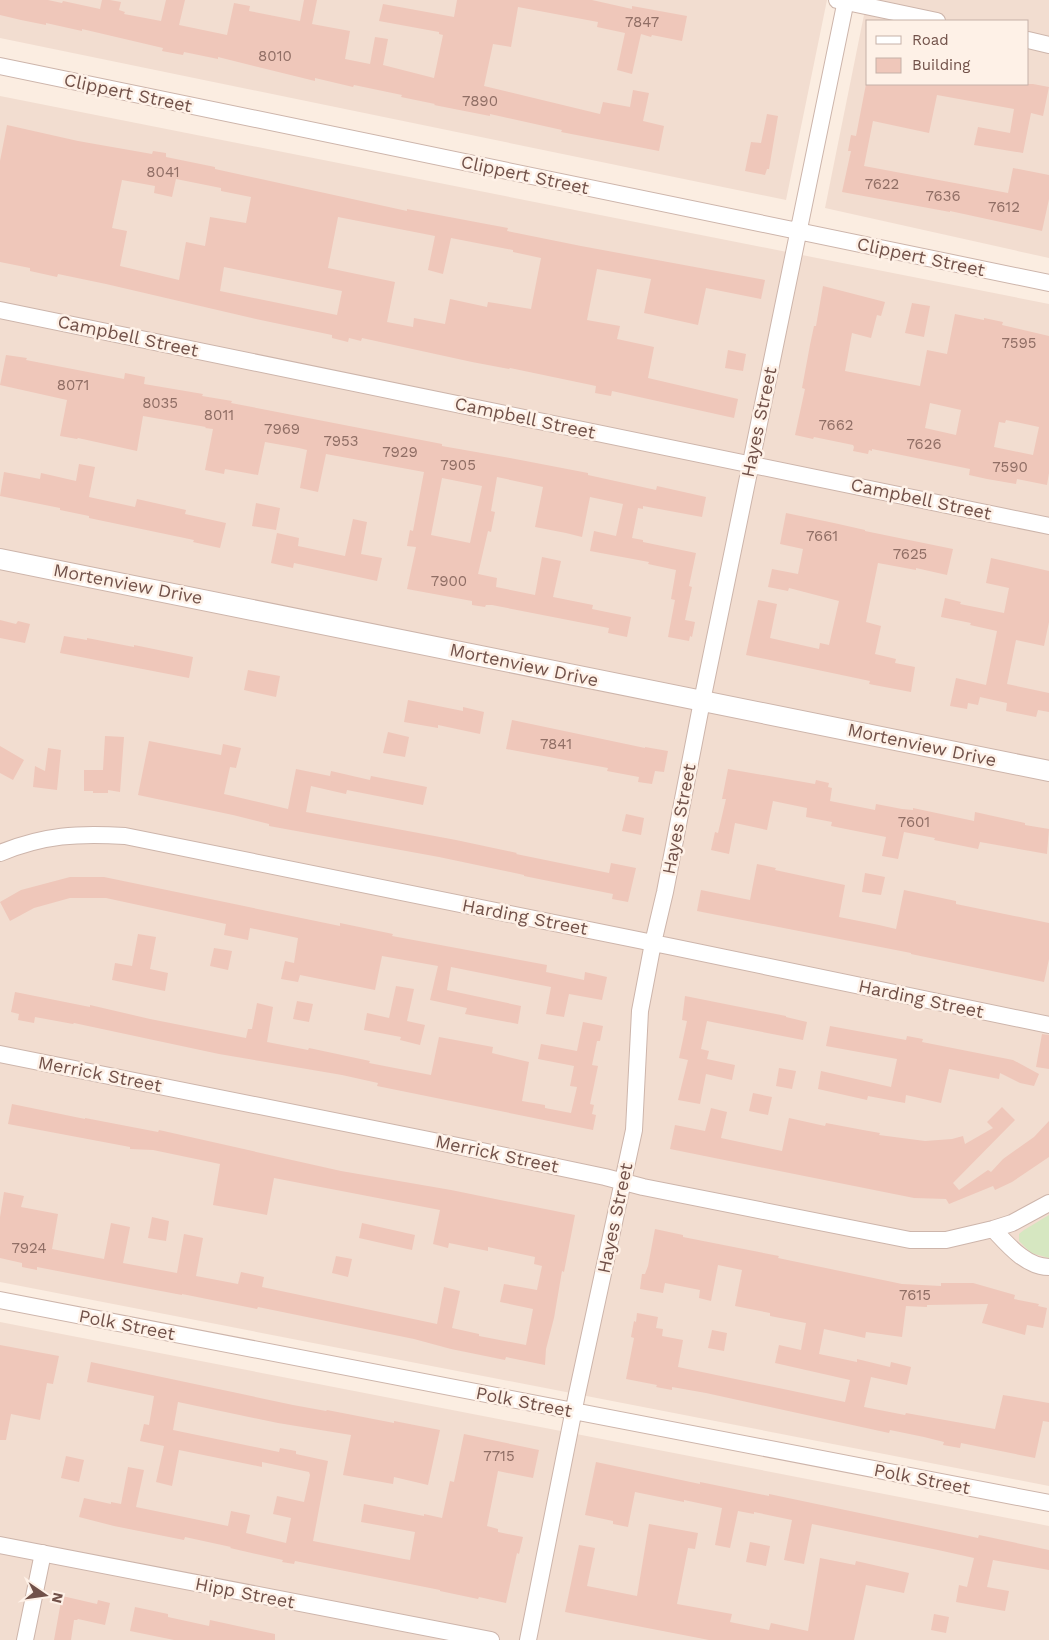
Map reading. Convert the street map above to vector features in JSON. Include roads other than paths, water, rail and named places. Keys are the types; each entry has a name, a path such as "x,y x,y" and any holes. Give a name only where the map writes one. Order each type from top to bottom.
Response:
{"street":[{"path":"842,1 932,20"},
{"name":"Hayes Street","path":"528,1640 634,1130 640,1011 653,943 665,892 798,231 842,1"},
{"path":"1029,40 1049,45"},
{"name":"Clippert Street","path":"0,66 1049,283"},
{"name":"Campbell Street","path":"0,310 1049,526"},
{"name":"Mortenview Drive","path":"0,559 1049,771"},
{"name":"Harding Street","path":"0,853 35,841 59,836 90,834 125,836 653,943 1049,1026"},
{"name":"Merrick Street","path":"0,1054 429,1140 643,1187 896,1238 946,1240 994,1229 1049,1203"},
{"path":"994,1229 1015,1253 1043,1267 1049,1267"},
{"name":"Polk Street","path":"0,1300 1049,1503"},
{"name":"Hipp Street","path":"0,1545 491,1640"},
{"path":"25,1640 43,1553"}]}
